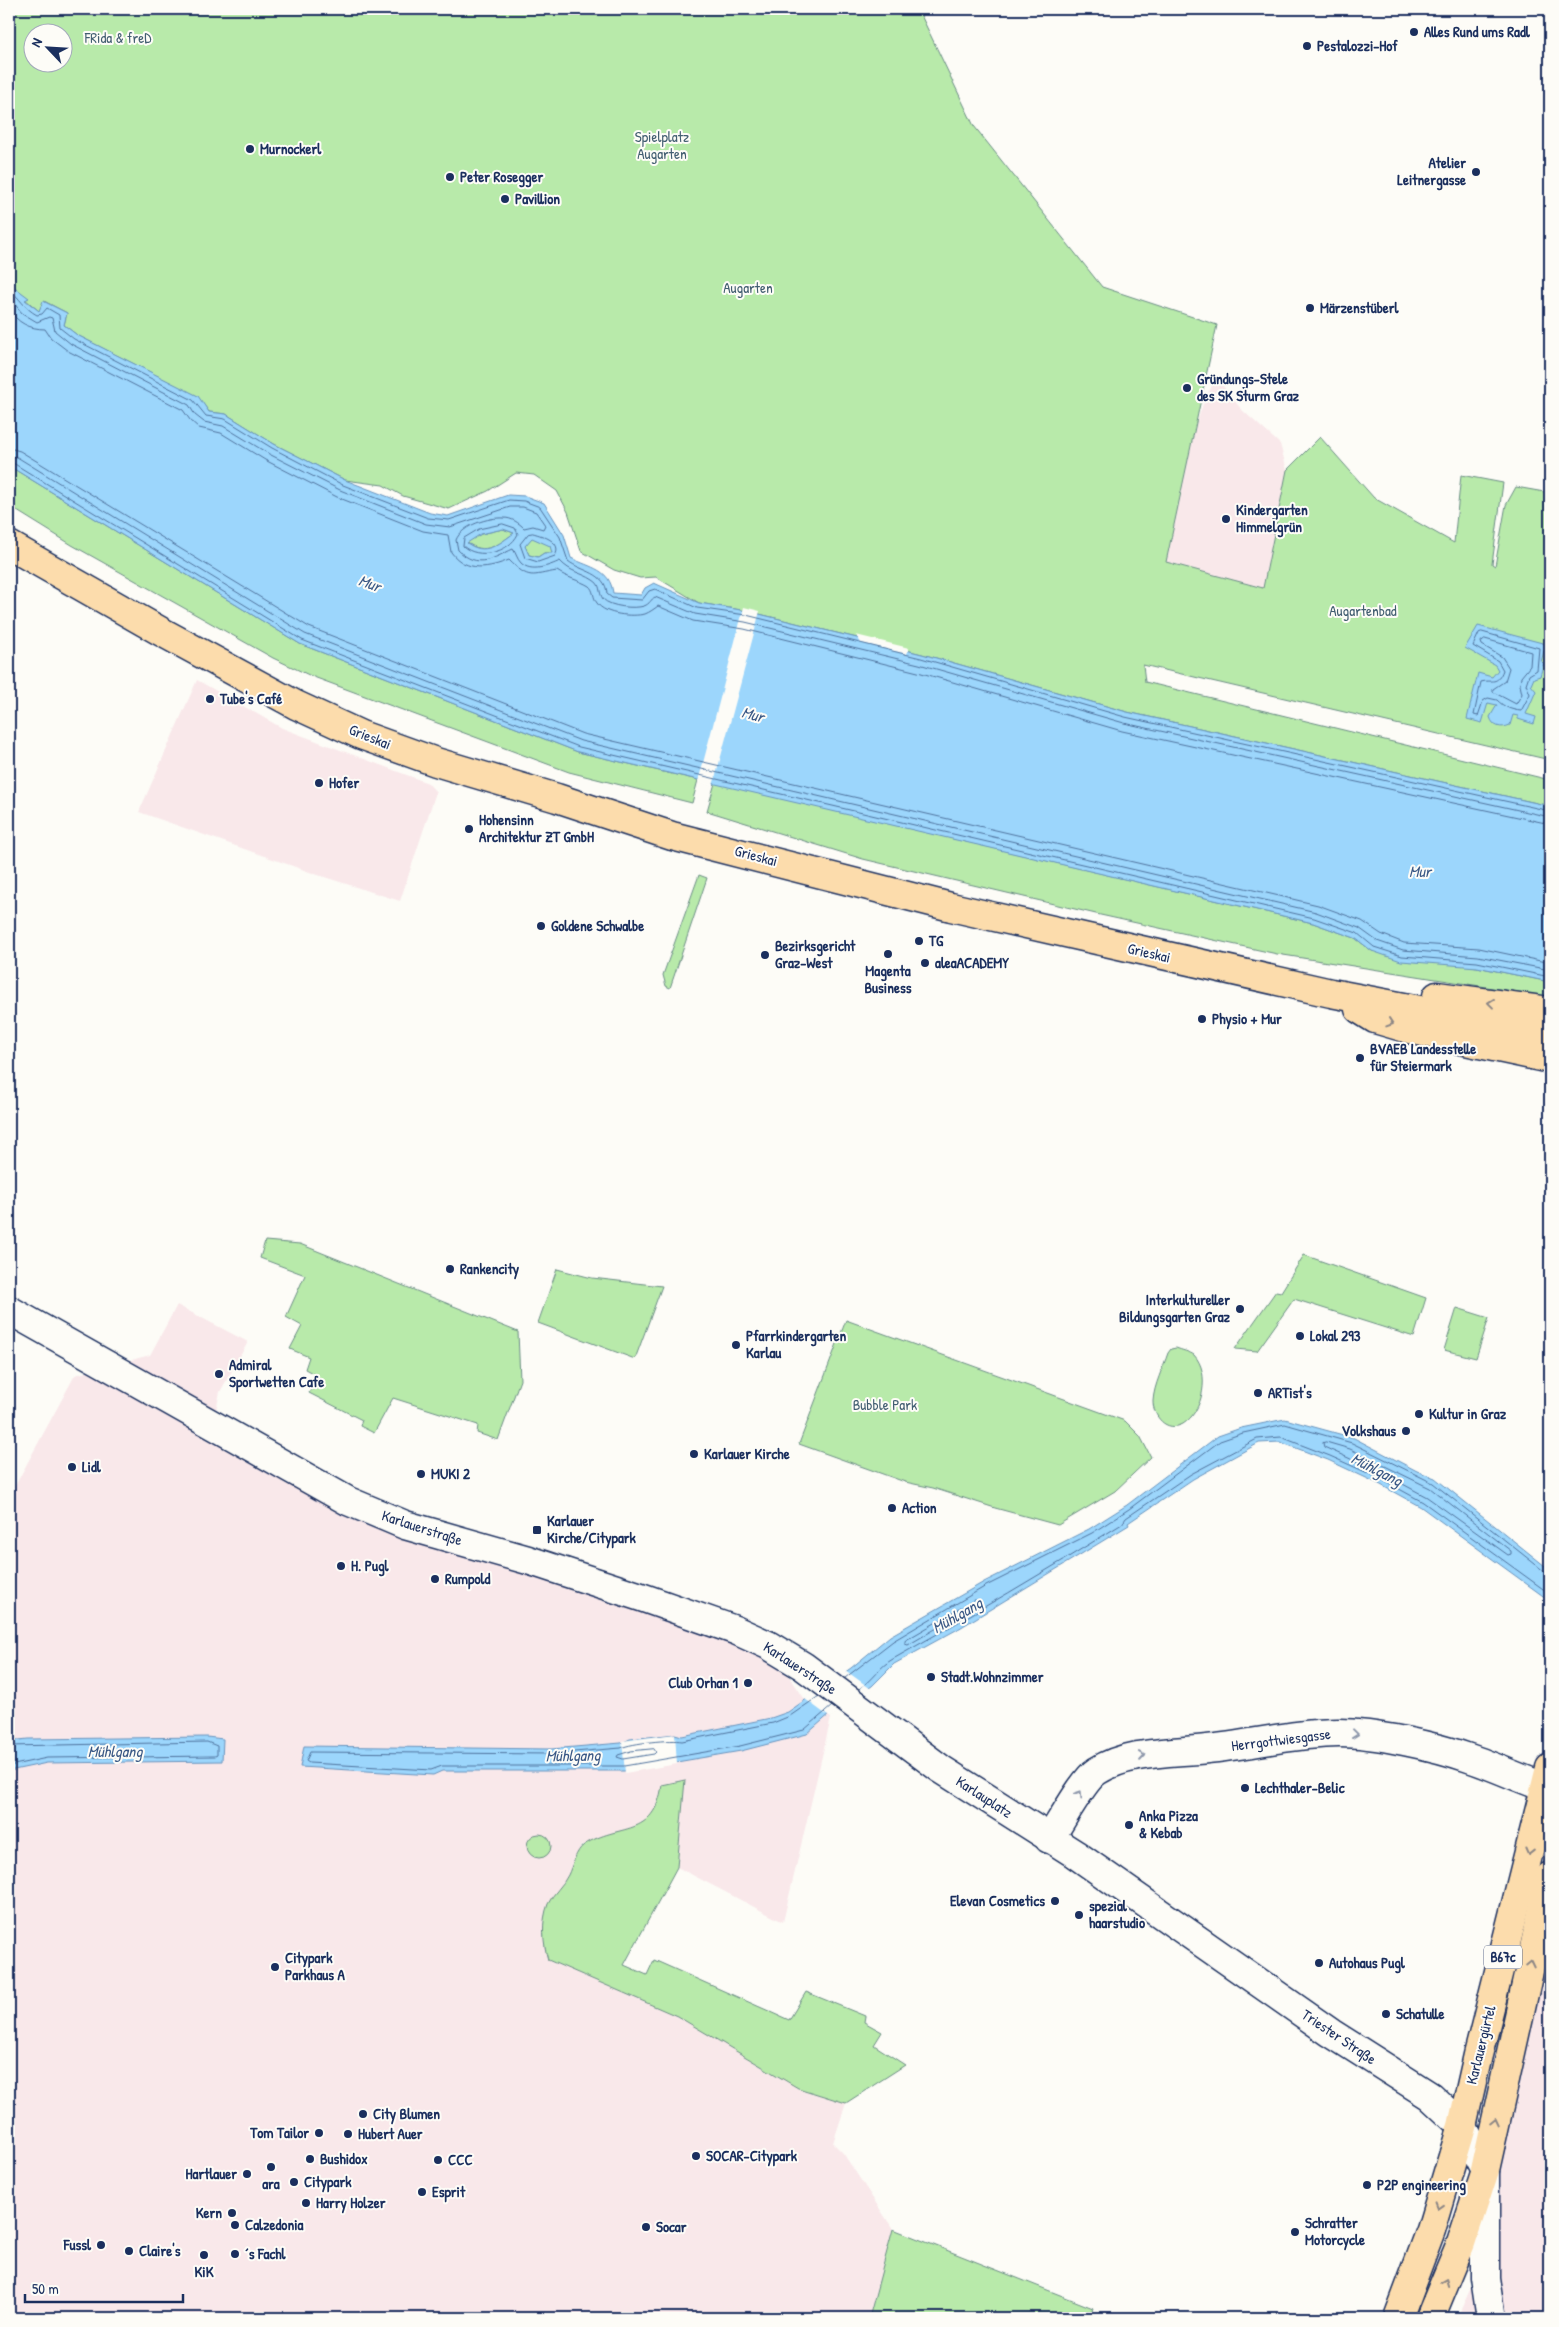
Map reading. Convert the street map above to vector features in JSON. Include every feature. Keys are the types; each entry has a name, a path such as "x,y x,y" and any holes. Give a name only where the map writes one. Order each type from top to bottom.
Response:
{"main road":[{"name":"Grieskai","path":"9,545 160,631 296,705 361,735 436,762 557,798 672,836 951,907 1331,993 1550,1034"},
{"path":"1331,993 1368,988 1545,1010"},
{"path":"1331,993 1376,1019 1409,1030 1550,1059"},
{"name":"Karlauerstraße","path":"9,1310 327,1491 406,1525 584,1578 735,1630 782,1653 853,1703"},
{"name":"Karlauplatz","path":"853,1703 940,1769 1049,1840"},
{"name":"Herrgottwiesgasse","path":"1049,1840 1086,1783 1096,1772 1131,1758 1304,1735 1341,1733 1428,1746 1549,1782"},
{"name":"Karlauergürtel","path":"1398,2318 1430,2230 1462,2126 1478,2055 1549,1782"},
{"name":"Triester Straße","path":"1049,1840 1075,1854 1339,2039 1430,2096 1462,2126 1485,2170 1485,2278 1491,2318"},
{"name":"Karlauergürtel","path":"1430,2318 1461,2243 1485,2170 1550,1876"}],"shaded area":[{"name":"Kindergarten Himmelgrün","path":"1216,377 1242,410 1280,444 1287,470 1263,588 1166,562 1193,433 1203,404"},
{"path":"197,680 282,728 428,783 436,792 400,901 318,875 139,812"},
{"path":"177,1305 248,1342 220,1392 213,1424 327,1491 768,1645 804,1698 831,1718 783,1922 677,1867 685,1780 662,1785 660,1798 649,1820 581,1846 566,1879 548,1904 548,1960 677,2016 798,2088 846,2103 833,2143 843,2153 893,2229 869,2318 9,2318 9,1497 75,1375 150,1355"},
{"path":"1550,1921 1550,2318 1457,2318 1486,2255 1519,2044"}],"green space":[{"name":"Augarten","path":"9,9 918,9 974,126 1102,287 1217,325 1166,562 1263,588 1287,470 1320,437 1374,498 1454,543 1461,475 1503,483 1492,564 1495,566 1506,505 1516,487 1550,493 1550,760 1143,665 1145,682 1550,780 1550,806 1127,712 922,654 747,611 699,603 656,577 640,578 614,570 581,551 568,512 557,491 534,475 516,473 488,491 449,509 403,496 383,485 345,480 274,444 226,414 209,412 197,396 77,335 64,325 67,313 44,301 39,311 25,299 28,298 9,283"},
{"path":"9,466 300,644 578,752 698,780 692,803 569,772 311,676 273,658 72,545 9,506"},
{"path":"503,529 514,533 497,545 479,548 466,542 481,534"},
{"path":"532,537 551,546 552,553 544,553 538,557 529,555 525,546"},
{"path":"715,783 1313,923 1355,938 1372,951 1477,967 1550,982 1550,997 1277,954 863,859 707,811"},
{"path":"699,875 707,878 670,988 666,986 663,975"},
{"path":"265,1241 300,1244 518,1332 520,1380 498,1440 477,1433 478,1425 393,1398 374,1433 360,1426 362,1420 309,1393 318,1376 305,1369 309,1357 290,1349 302,1326 286,1317 305,1275 260,1258"},
{"path":"1304,1255 1426,1298 1414,1337 1294,1299 1257,1351 1235,1349 1276,1291 1281,1292"},
{"path":"557,1269 592,1278 662,1286 635,1359 538,1323"},
{"path":"1457,1308 1489,1318 1476,1358 1444,1350"},
{"name":"Bubble Park","path":"846,1320 1125,1421 1140,1436 1151,1457 1115,1491 1058,1525 995,1508 933,1488 905,1482 799,1444"},
{"path":"1176,1348 1194,1355 1202,1372 1203,1382 1200,1402 1196,1411 1183,1424 1171,1426 1166,1425 1158,1417 1153,1401 1157,1383 1168,1353 1171,1349"},
{"path":"685,1780 677,1867 624,1965 647,1975 654,1960 789,2020 806,1992 865,2016 864,2022 882,2032 874,2045 905,2065 846,2103 798,2088 677,2016 548,1960 545,1947 544,1918 548,1904 566,1879 581,1847 597,1838 643,1822 651,1814 658,1802 662,1785"},
{"path":"539,1834 544,1835 550,1841 550,1851 544,1857 539,1858 534,1857 528,1851 527,1846 528,1841 534,1835"},
{"path":"893,2229 1093,2308 1089,2318 869,2318"}],"water":[{"name":"Mur","path":"9,283 29,298 25,300 39,311 43,301 67,313 64,325 77,335 198,396 209,412 226,414 274,444 345,480 430,513 448,516 508,495 525,496 544,503 564,535 571,558 604,574 611,585 613,593 641,595 645,588 654,583 699,603 747,611 922,654 1127,712 1550,806 1550,982 1477,967 1401,961 1372,951 1355,938 1313,923 578,752 300,644 9,466","holes":["503,529 514,533 497,545 480,549 467,543 481,534","532,538 550,546 552,553 544,553 538,557 529,555 525,546"]},
{"path":"1478,626 1550,645 1550,652 1544,651 1541,662 1544,663 1540,676 1534,678 1531,685 1536,691 1526,714 1536,717 1534,724 1518,719 1518,716 1513,715 1510,725 1498,726 1493,723 1490,717 1497,705 1488,703 1482,723 1467,719 1478,673 1492,677 1498,670 1495,665 1465,648"},
{"name":"Mühlgang","path":"1285,1419 1354,1438 1417,1471 1435,1478 1550,1570 1550,1601 1421,1507 1379,1484 1328,1460 1280,1442 1259,1443 1193,1479 1128,1523 1129,1525 958,1629 894,1664 872,1686 831,1713 807,1734 741,1751 624,1771 442,1771 433,1775 300,1767 304,1746 551,1749 621,1743 630,1739 675,1734 682,1736 771,1718 788,1712 851,1668 890,1636 984,1582 1089,1529 1127,1505 1218,1436 1241,1428"},
{"name":"Mühlgang","path":"207,1737 223,1739 222,1761 47,1763 9,1771 9,1741 28,1739"}],"pier":[{"path":"744,607 760,611 713,786 698,782"},
{"path":"856,635 909,648 907,654 861,643"},
{"path":"845,1670 871,1689 831,1716 828,1716 805,1699"},
{"path":"675,1734 677,1764 625,1773 622,1741"}],"place":[{"name":"Alles Rund ums Radl","path":"1414,32"},
{"name":"Pestalozzi-Hof","path":"1307,46"},
{"name":"Murnockerl","path":"250,149"},
{"name":"Atelier Leitnergasse","path":"1476,172"},
{"name":"Peter Rosegger","path":"450,177"},
{"name":"Pavillion","path":"505,199"},
{"name":"Märzenstüberl","path":"1310,308"},
{"name":"Gründungs-Stele des SK Sturm Graz","path":"1187,388"},
{"name":"Kindergarten Himmelgrün","path":"1226,519"},
{"name":"Tube's Café","path":"210,699"},
{"name":"Hofer","path":"319,783"},
{"name":"Hohensinn Architektur ZT GmbH","path":"469,829"},
{"name":"Goldene Schwalbe","path":"541,926"},
{"name":"TG","path":"919,941"},
{"name":"Magenta Business","path":"888,954"},
{"name":"Bezirksgericht Graz-West","path":"765,955"},
{"name":"aleaACADEMY","path":"925,963"},
{"name":"Physio + Mur","path":"1202,1019"},
{"name":"BVAEB Landesstelle für Steiermark","path":"1360,1058"},
{"name":"Rankencity","path":"450,1269"},
{"name":"Interkultureller Bildungsgarten Graz","path":"1240,1309"},
{"name":"Lokal 293","path":"1300,1336"},
{"name":"Pfarrkindergarten Karlau","path":"736,1345"},
{"name":"Admiral Sportwetten Cafe","path":"219,1374"},
{"name":"ARTist's","path":"1258,1393"},
{"name":"Kultur in Graz","path":"1419,1414"},
{"name":"Volkshaus","path":"1406,1431"},
{"name":"Karlauer Kirche","path":"694,1454"},
{"name":"Lidl","path":"72,1467"},
{"name":"MUKI 2","path":"421,1474"},
{"name":"Action","path":"892,1508"},
{"name":"Karlauer Kirche/Citypark","path":"537,1530"},
{"name":"H. Pugl","path":"341,1566"},
{"name":"Rumpold","path":"435,1579"},
{"name":"Stadt.Wohnzimmer","path":"931,1677"},
{"name":"Club Orhan 1","path":"748,1683"},
{"name":"Lechthaler-Belic","path":"1245,1788"},
{"name":"Anka Pizza & Kebab","path":"1129,1825"},
{"name":"Elevan Cosmetics","path":"1055,1901"},
{"name":"spezial haarstudio","path":"1079,1915"},
{"name":"Autohaus Pugl","path":"1319,1963"},
{"name":"Citypark Parkhaus A","path":"275,1967"},
{"name":"Schatulle","path":"1386,2014"},
{"name":"City Blumen","path":"363,2114"},
{"name":"Tom Tailor","path":"319,2133"},
{"name":"Hubert Auer","path":"348,2134"},
{"name":"SOCAR-Citypark","path":"696,2156"},
{"name":"Bushidox","path":"310,2159"},
{"name":"CCC","path":"438,2160"},
{"name":"ara","path":"271,2167"},
{"name":"Hartlauer","path":"247,2174"},
{"name":"Citypark","path":"294,2182"},
{"name":"P2P engineering","path":"1367,2185"},
{"name":"Esprit","path":"422,2192"},
{"name":"Harry Holzer","path":"306,2203"},
{"name":"Kern","path":"232,2213"},
{"name":"Calzedonia","path":"235,2225"},
{"name":"Socar","path":"646,2227"},
{"name":"Schratter Motorcycle","path":"1295,2232"},
{"name":"Fussl","path":"101,2245"},
{"name":"Claire's","path":"129,2251"},
{"name":"´s Fachl","path":"235,2254"},
{"name":"KiK","path":"204,2255"}],"park label":[{"name":"FRida & freD","path":"118,38"},
{"name":"Spielplatz Augarten","path":"662,146"},
{"name":"Augartenbad","path":"1363,611"}]}
